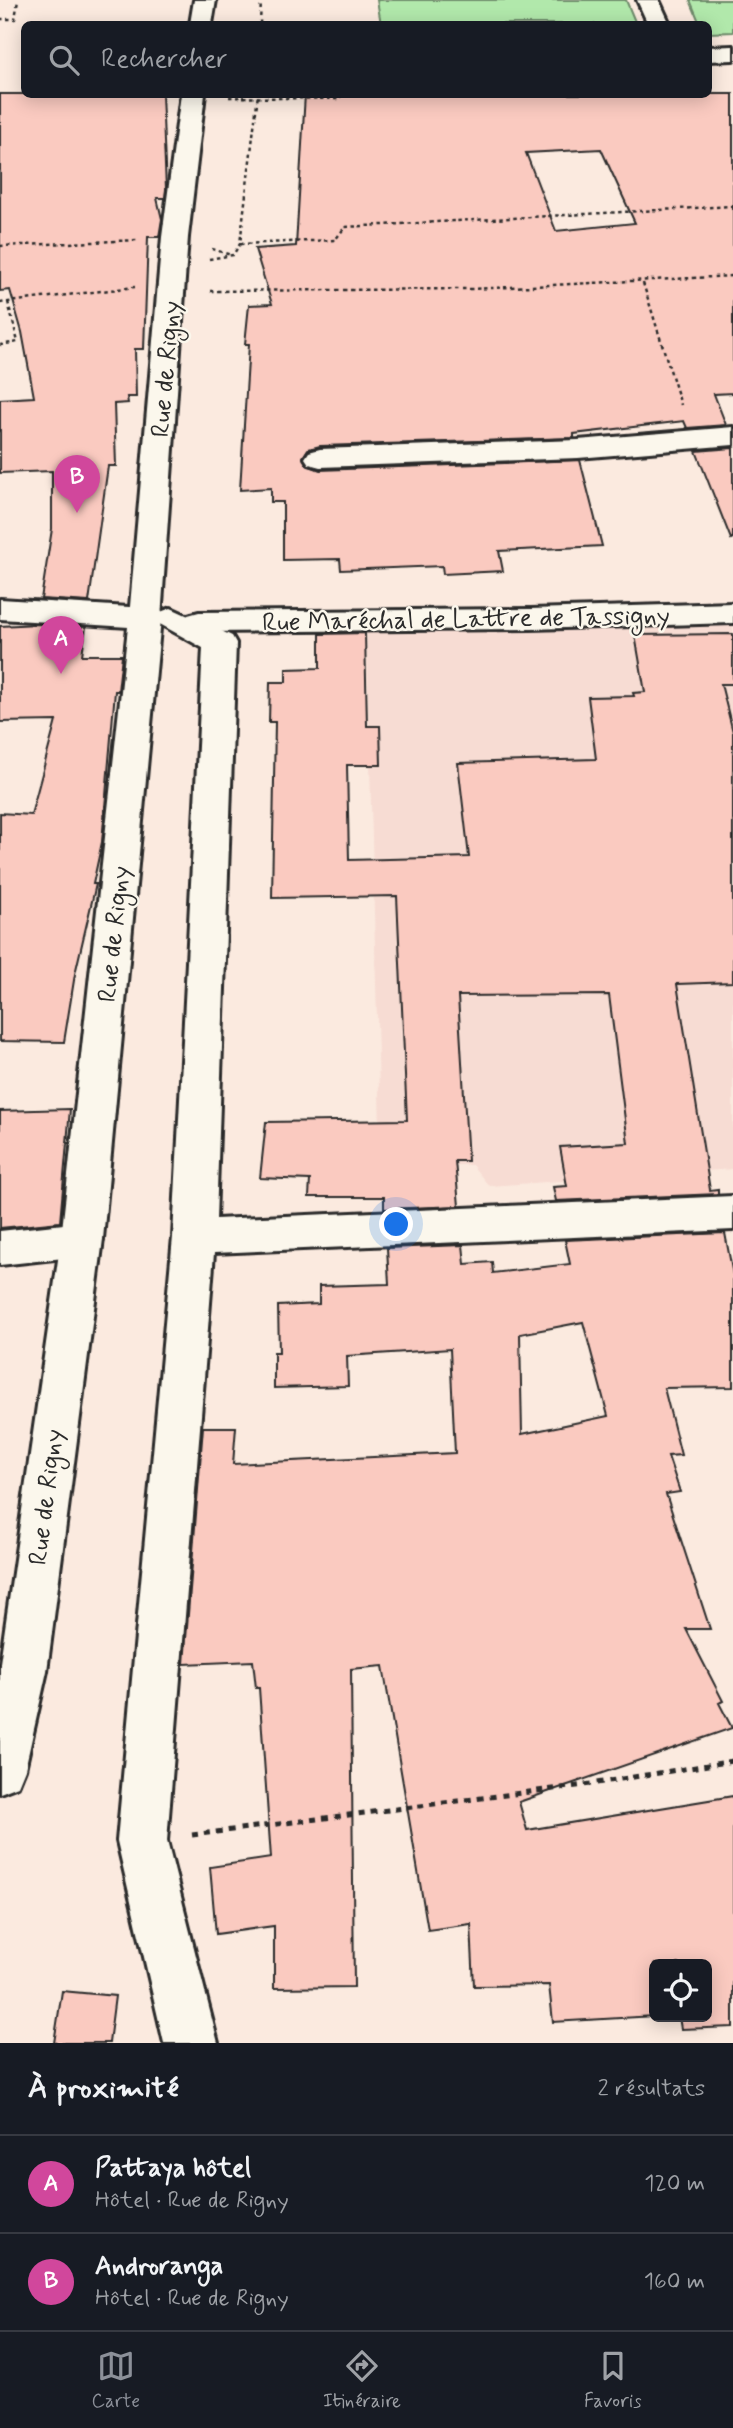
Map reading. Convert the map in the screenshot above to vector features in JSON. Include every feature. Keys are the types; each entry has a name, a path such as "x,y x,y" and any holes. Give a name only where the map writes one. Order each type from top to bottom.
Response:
{"street":[{"path":"202,21 205,0"},
{"path":"648,0 658,21"},
{"path":"712,54 733,53"},
{"name":"Rue de Rigny","path":"0,1769 23,1671 82,1239 172,619 162,374 187,289 176,237 193,98"},
{"path":"320,458 578,449 733,436"},
{"name":"Rue Maréchal de Lattre de Tassigny","path":"0,609 172,619 531,620 733,613"},
{"path":"172,619 220,643 194,1237 142,1841 191,2043"},
{"path":"194,1237 733,1213"},
{"path":"0,1248 82,1239"}],"path":[{"path":"0,19 15,19 18,0"},
{"path":"260,21 261,0"},
{"path":"291,98 340,98"},
{"path":"240,244 335,240 345,228 733,206"},
{"path":"0,246 176,237"},
{"path":"0,303 94,290 370,293 643,283 733,276"},
{"path":"643,283 691,440"},
{"path":"0,345 18,342 8,302"},
{"path":"142,1841 584,1785 733,1762"}],"shaded area":[{"path":"733,620 733,1169 489,1186 472,1165 381,1165 366,622"}],"green space":[{"path":"377,0 626,0 635,21 380,21"},
{"path":"690,0 733,0 733,32 712,33 712,21 699,21"}],"building":[{"path":"0,94 21,94 21,98 162,98 166,189 165,198 157,198 162,219 159,237 148,237 144,349 135,349 136,397 127,397 128,403 114,404 116,466 108,466 89,602 41,599 52,529 52,471 0,473 0,399 34,397 22,332 10,290 0,291"},
{"path":"712,94 733,94 733,393 714,394 726,425 687,428 684,421 574,434 574,438 320,446 308,449 303,457 307,465 320,470 580,460 602,546 499,551 503,571 443,574 442,566 341,570 340,559 283,560 283,502 271,502 271,488 240,490 249,344 245,344 249,305 272,304 255,249 296,246 305,98 712,98","holes":["601,149 635,223 556,231 526,153"]},
{"path":"733,448 733,538 731,539 696,451"},
{"path":"37,624 86,627 82,655 122,655 118,691 115,691 102,842 93,884 96,884 75,974 64,1042 0,1041 0,813 31,815 56,721 0,722 0,626"},
{"path":"365,633 367,726 380,726 381,765 347,765 349,860 469,857 458,763 596,759 588,697 634,696 633,693 645,692 635,635 733,634 733,684 721,684 733,732 733,982 677,984 710,1190 718,1189 718,1194 556,1201 553,1187 567,1186 560,1147 628,1143 609,995 458,996 468,1161 455,1161 459,1206 384,1209 384,1197 309,1197 310,1180 260,1178 266,1122 407,1120 397,896 272,898 275,722 269,722 270,682 286,682 286,669 320,668 320,634"},
{"path":"70,1109 60,1222 0,1228 0,1111"},
{"path":"725,1233 733,1275 733,1387 664,1388 681,1455 668,1456 680,1492 666,1494 710,1629 686,1629 723,1701 719,1703 732,1728 519,1802 527,1830 733,1796 733,2027 681,2029 680,2022 712,2022 712,1959 649,1959 649,2016 553,2022 549,1985 474,1986 471,1924 428,1930 383,1666 351,1669 354,1987 274,1988 274,1926 216,1934 210,1867 271,1858 259,1688 256,1688 253,1661 184,1664 203,1427 236,1427 233,1464 455,1453 450,1349 347,1356 348,1386 274,1388 274,1352 279,1352 278,1306 319,1304 319,1286 389,1284 387,1248 463,1245 465,1264 492,1262 493,1273 570,1264 565,1240","holes":["583,1322 608,1416 522,1434 520,1334"]},
{"path":"62,1991 115,1996 109,2043 54,2043"}],"place":[{"name":"Androranga","path":"77,513"},
{"name":"Pattaya hôtel","path":"61,674"}]}
